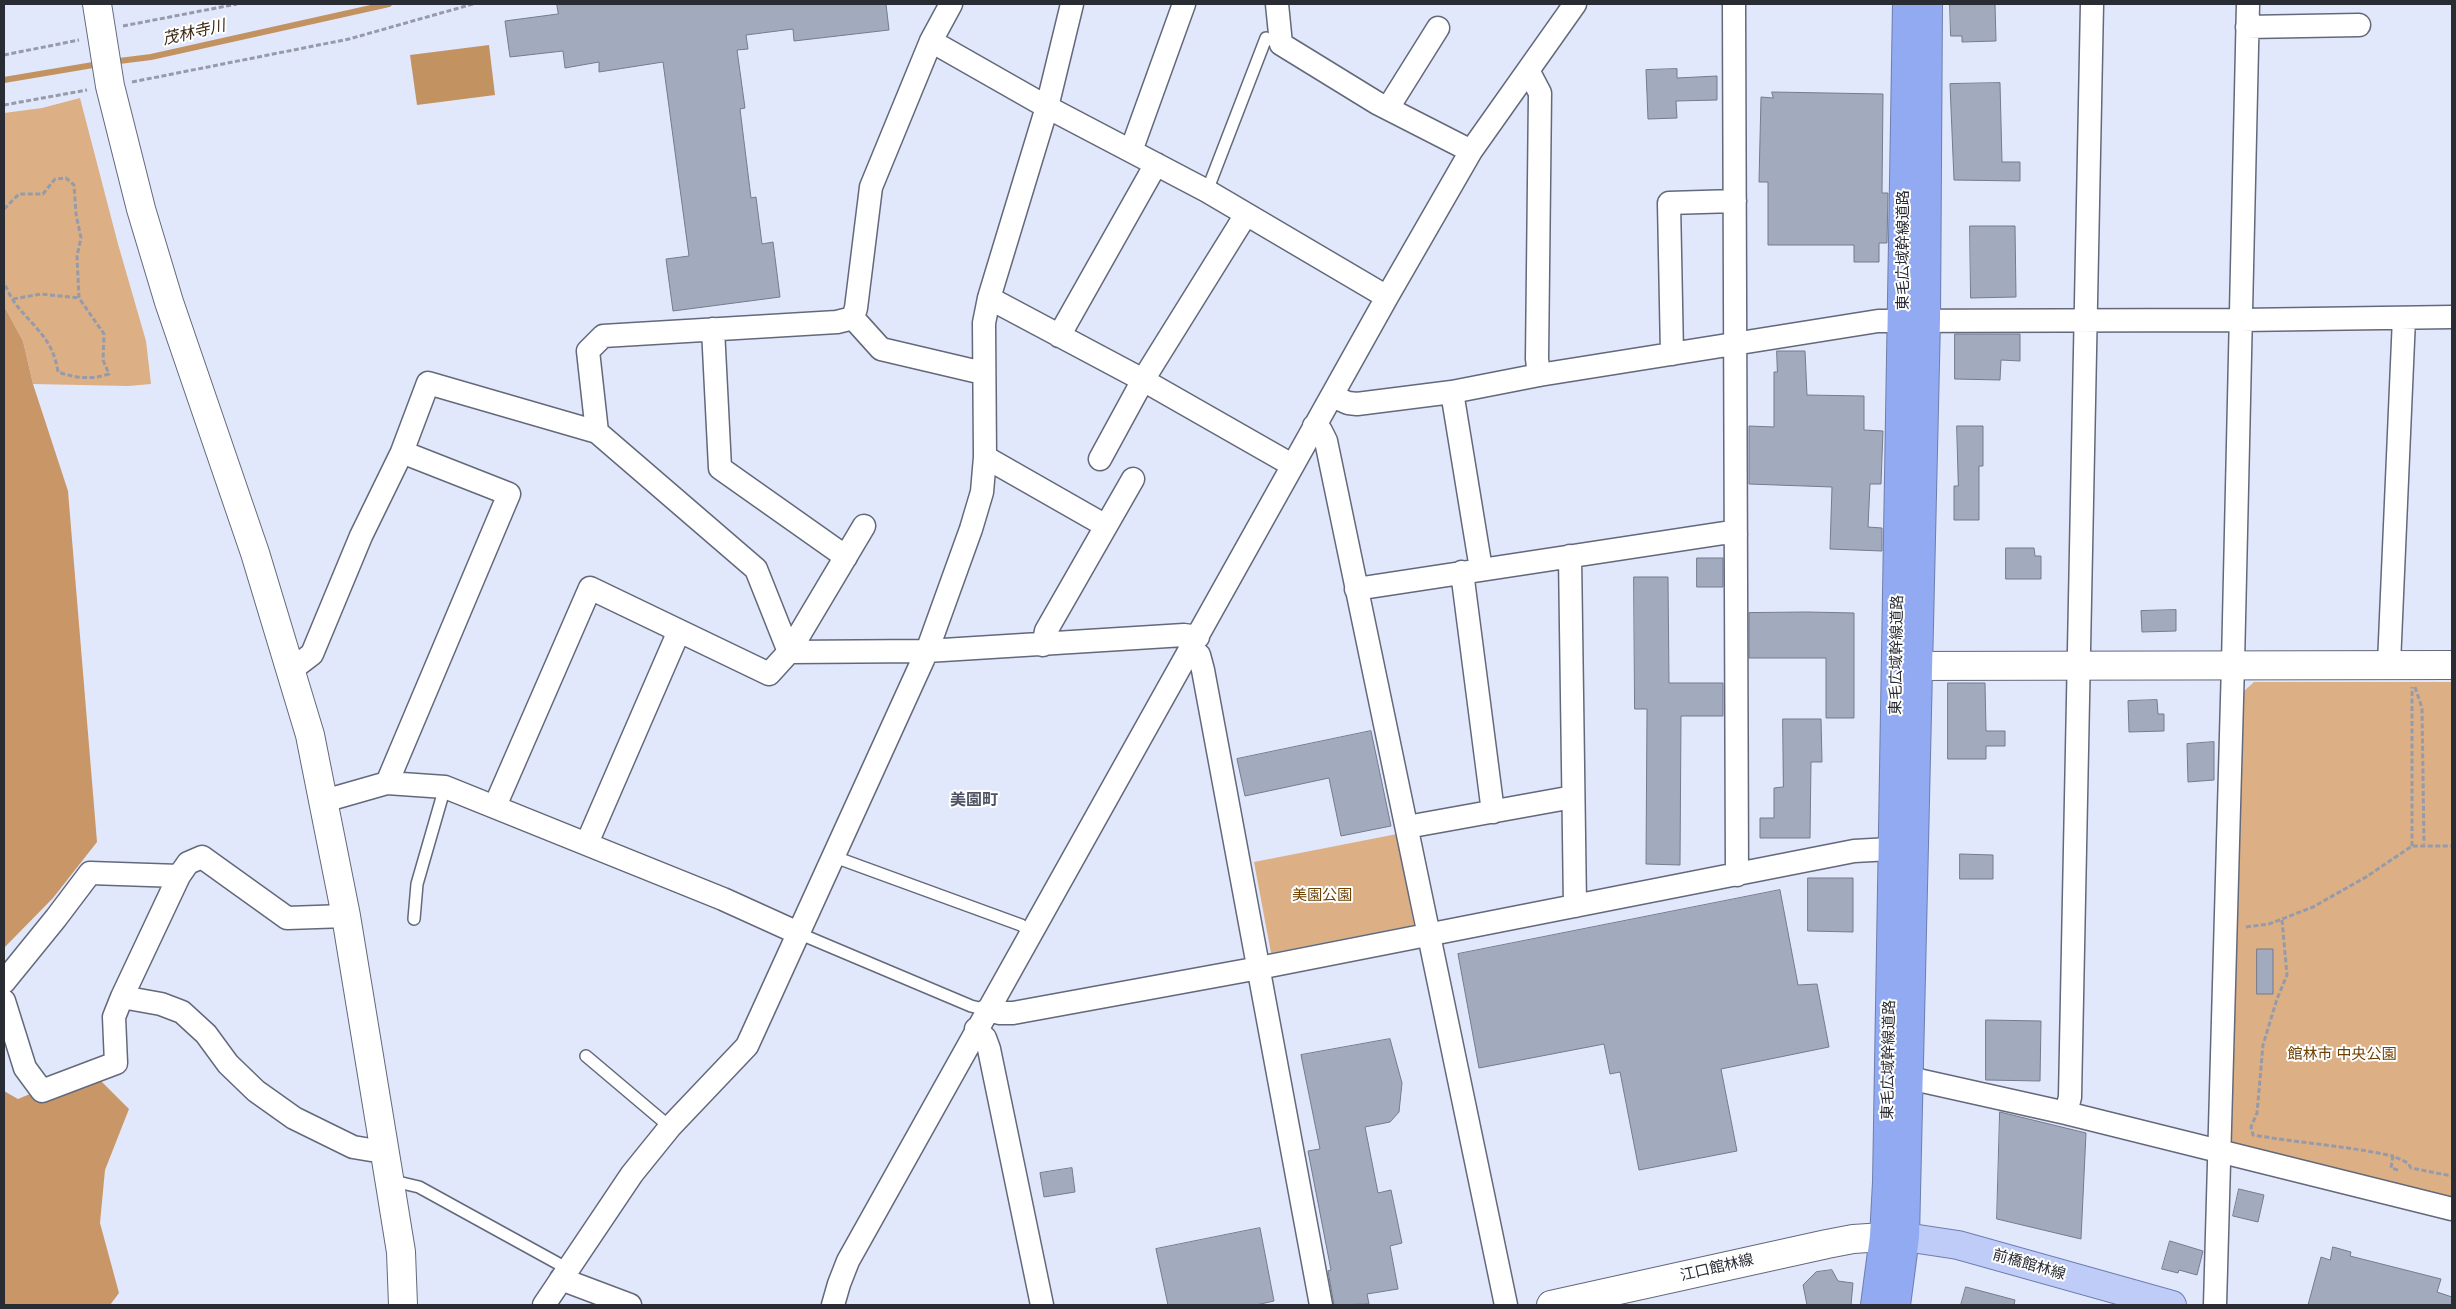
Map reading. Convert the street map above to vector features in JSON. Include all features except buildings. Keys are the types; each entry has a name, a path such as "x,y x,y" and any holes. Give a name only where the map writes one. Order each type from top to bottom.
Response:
{"highway":[{"name":"東毛広域幹線道路","path":"1907,4 1914,320"},
{"name":"東毛広域幹線道路","path":"1896,1305 1895,1237 1914,320 1928,4"},
{"name":"東毛広域幹線道路","path":"1875,1305 1895,1237 1909,1078 1903,848"}],"main road":[{"name":"前橋館林線","path":"1895,1237 1958,1244 2172,1305"}],"street":[{"path":"97,4 110,83 139,200 169,302 255,553 310,735 346,916 390,1184 401,1252 403,1305"},
{"path":"853,318 856,308 871,187 931,41 951,4"},
{"path":"544,1305 632,1174 670,1127 747,1046 926,651 971,529 982,492 985,457 984,323 989,298 1047,107 1072,4"},
{"path":"1132,151 1184,4"},
{"path":"1277,4 1281,44 1388,108 1471,151"},
{"path":"833,1305 838,1284 848,1261 1387,297 1471,151 1529,72 1575,4"},
{"path":"1734,4 1738,875"},
{"path":"2066,1113 2070,1097 2092,4"},
{"path":"2215,1305 2233,664 2248,4"},
{"path":"2247,27 2359,26"},
{"path":"1388,108 1438,28"},
{"path":"931,41 1047,107 1207,191 1245,216 1387,297"},
{"path":"1529,72 1540,93 1537,359 1539,375"},
{"path":"1059,336 1156,164"},
{"path":"1672,354 1669,202 1735,201"},
{"path":"1100,459 1144,380 1245,216"},
{"path":"989,298 1144,380 1292,465"},
{"path":"1332,396 1348,403 1357,404 1452,392 1539,375 1878,321 2241,320 2452,317"},
{"path":"597,432 588,351 603,336 837,322 853,318"},
{"path":"853,318 881,349 983,373"},
{"path":"2389,664 2404,318"},
{"path":"713,329 720,468 846,557"},
{"path":"291,670 312,654 361,536 402,452 428,383 597,432 756,569 788,652"},
{"path":"1452,392 1471,571 1493,812"},
{"path":"1314,426 1321,431 1326,441 1506,1305"},
{"path":"387,783 509,494 402,452"},
{"path":"985,457 1106,526"},
{"path":"1043,645 1046,631 1132,479"},
{"path":"494,806 590,588 769,674 788,652 864,526"},
{"path":"1356,589 1724,533 1736,534"},
{"path":"1570,556 1575,906"},
{"path":"586,843 679,631"},
{"path":"788,652 926,651 1184,635 1195,643 1203,670 1321,1305"},
{"path":"1907,665 2452,665"},
{"path":"324,801 387,783 444,787 722,899 798,933"},
{"path":"1407,828 1574,797"},
{"path":"987,1010 1012,1013 1259,968 1854,851 1903,848"},
{"path":"4,1001 25,1068 42,1091 116,1063 114,1017 179,876 188,862 202,857 287,918 346,916"},
{"path":"4,982 90,873 179,876"},
{"path":"122,997 161,1004 182,1012 206,1034 235,1071 256,1091 294,1118 353,1147 371,1150 384,1149"},
{"path":"976,1029 985,1038 989,1049 1042,1305"},
{"path":"1909,1078 2066,1113 2452,1209"},
{"name":"江口館林線","path":"1551,1305 1827,1244 1853,1239 1895,1237"},
{"path":"401,1252 414,1284 418,1305"},
{"path":"565,1274 630,1305"}],"lane":[{"path":"1207,191 1266,38 1281,44"},
{"path":"414,919 417,884 444,787"},
{"path":"832,856 1021,925 1032,933"},
{"path":"798,933 971,1006 987,1010"},
{"path":"586,1056 670,1127"},
{"path":"390,1184 402,1183 418,1187 565,1274"}],"path":[{"path":"4,55 102,36 237,4"},
{"path":"4,105 110,83 349,39 473,4"},
{"path":"4,209 20,194 44,194 55,179 66,178 74,185 76,214 81,238 77,256 79,298 104,334 103,360 109,374 95,378 73,377 58,372 55,354 40,331 13,300 4,283"},
{"path":"13,300 41,294 79,298"},
{"path":"2412,846 2411,709 2413,682 2422,708 2424,844"},
{"path":"2242,928 2282,920 2313,907 2351,886 2412,846 2424,844 2452,846"},
{"path":"2282,920 2287,975 2277,999 2263,1045 2257,1113 2251,1127 2253,1135 2313,1145 2355,1148 2393,1156 2408,1163 2411,1168 2452,1176"},
{"path":"2393,1156 2391,1168 2398,1170"}],"green space":[{"path":"80,98 118,244 146,341 151,384 128,386 33,384 23,341 4,306 4,113 42,108"},
{"name":"館林市 中央公園","path":"2254,682 2452,682 2452,1199 2229,1142 2242,693"},
{"name":"美園公園","path":"1397,834 1414,925 1271,953 1254,862"}],"shaded area":[{"path":"489,45 495,95 417,105 410,55"},
{"path":"4,306 23,341 33,384 68,491 97,842 53,898 4,948"},
{"path":"89,1069 129,1109 105,1170 100,1223 119,1293 110,1305 4,1305 4,1091 18,1099"}],"waterway":[{"name":"茂林寺川","path":"111,62 151,57 389,4"},
{"name":"茂林寺川","path":"4,80 99,64"}],"district":[{"name":"美園町","path":"974,801"}]}
